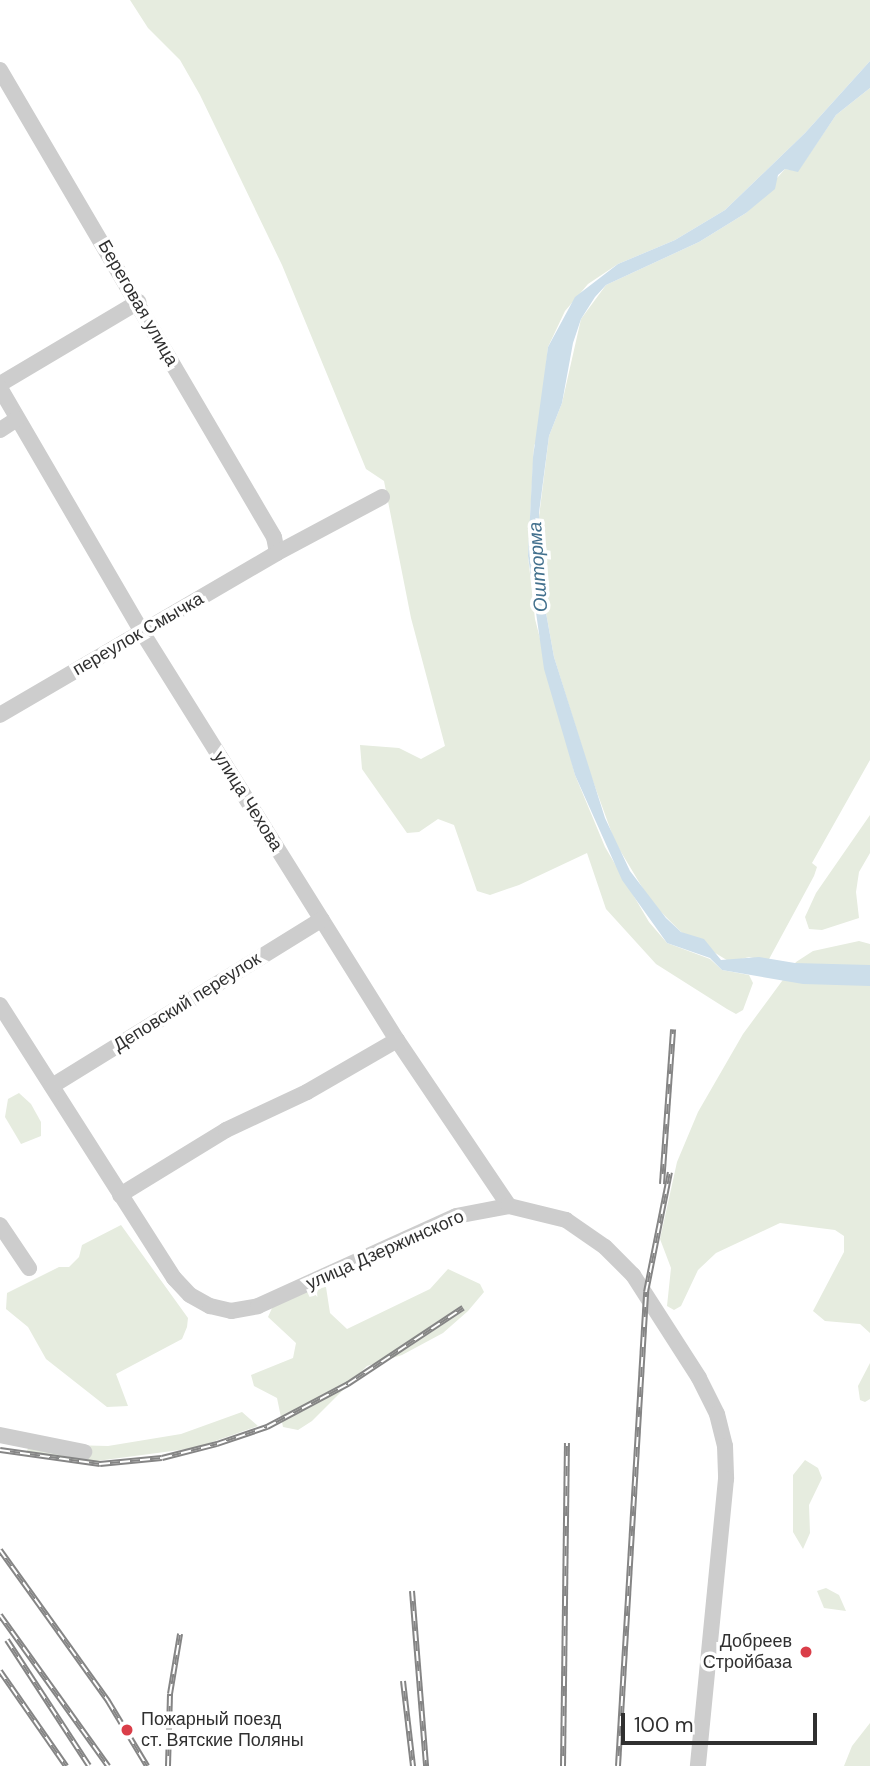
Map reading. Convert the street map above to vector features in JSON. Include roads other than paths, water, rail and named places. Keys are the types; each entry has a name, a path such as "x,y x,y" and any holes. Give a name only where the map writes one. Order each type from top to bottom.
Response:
{"street":[{"name":"Береговая улица","path":"0,70 138,302 276,545"},
{"path":"0,386 138,302"},
{"name":"улица Чехова","path":"0,386 142,632 397,1041 509,1206"},
{"path":"0,430 17,419"},
{"name":"переулок Смычка","path":"0,715 142,632 276,545 382,497"},
{"name":"Деповский переулок","path":"52,1086 321,919"},
{"name":"улица Дзержинского","path":"0,1005 181,1287 198,1301 231,1311 258,1306 456,1216 509,1206 566,1220 605,1247 633,1275 680,1345 717,1414 725,1446 726,1479 698,1766"},
{"path":"120,1195 226,1130 307,1092 397,1041"},
{"path":"0,1225 29,1268"},
{"path":"0,1435 84,1452"}],"water":[{"name":"Ошторма","path":"870,61 870,88 836,115 798,172 785,169 778,175 775,189 746,213 699,242 606,285 595,297 581,319 573,343 562,403 549,436 539,513 543,596 554,657 605,818 630,871 666,918 681,932 704,939 721,960 759,957 795,963 870,965 870,986 803,984 722,970 710,958 667,943 622,880 575,775 544,669 528,556 533,457 548,347 575,297 618,264 675,240 725,210 805,133"}],"railway":[{"path":"662,1184 673,1029"},
{"path":"618,1766 646,1292 670,1172"},
{"path":"0,1450 100,1464 162,1458 217,1444 267,1427 348,1384 463,1308"},
{"path":"563,1766 567,1443"},
{"path":"0,1550 108,1701 147,1766"},
{"path":"412,1591 426,1766"},
{"path":"0,1615 108,1766"},
{"path":"168,1766 170,1694 180,1634"},
{"path":"7,1640 89,1766"},
{"path":"0,1671 66,1766"},
{"path":"403,1681 413,1766"}],"place":[{"name":"Добреев Стройбаза","path":"806,1652"},
{"name":"Пожарный поезд ст. Вятские Поляны","path":"127,1730"}]}
